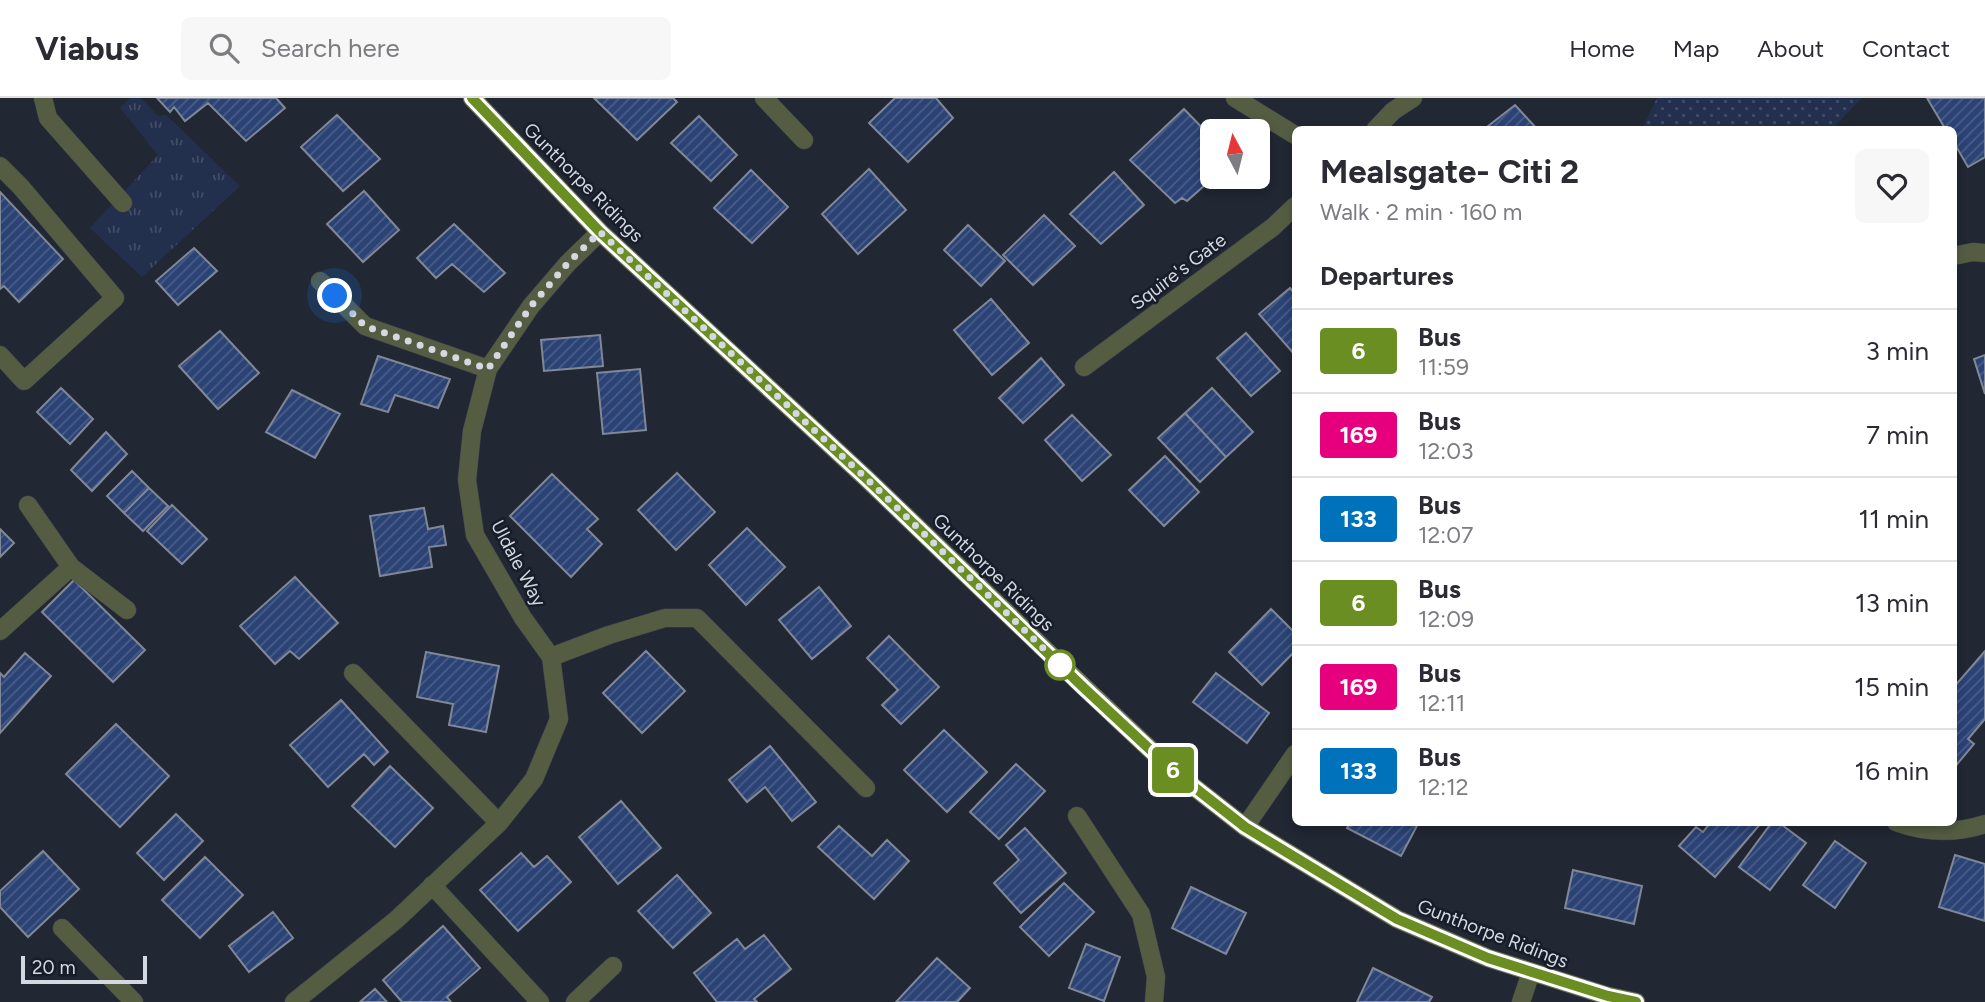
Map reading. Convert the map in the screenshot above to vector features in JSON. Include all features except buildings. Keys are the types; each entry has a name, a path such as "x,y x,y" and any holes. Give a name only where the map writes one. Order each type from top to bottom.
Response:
{"street":[{"path":"43,98 48,118 123,203"},
{"name":"Gunthorpe Ridings","path":"472,98 600,232 867,479 1171,769 1245,827 1397,919 1488,958 1608,996 1636,1002"},
{"path":"764,98 804,139"},
{"path":"1235,98 1292,133"},
{"path":"1379,126 1393,111 1413,98"},
{"path":"0,166 115,298 24,381 0,355"},
{"name":"Squire's Gate","path":"1084,367 1273,227 1292,209"},
{"name":"Uldale Way","path":"294,1002 396,920 499,823 534,779 559,719 551,657 523,618 475,535 467,480 471,431 488,369 531,306 568,263 600,232"},
{"path":"1957,255 1985,253"},
{"path":"320,281 365,326 488,369"},
{"path":"29,505 71,567 127,610"},
{"path":"0,631 71,567"},
{"path":"551,657 665,618 697,618 866,788"},
{"path":"353,673 499,823"},
{"path":"1245,827 1292,758"},
{"path":"1077,816 1141,914 1156,977 1154,1002"},
{"path":"1906,826 1934,832 1968,830 1985,824"},
{"path":"432,886 540,1002"},
{"path":"62,928 134,1002"},
{"path":"575,1002 613,966"},
{"path":"1521,1002 1531,972"}],"green space":[{"path":"130,98 141,98 158,116 166,115 240,186 142,277 90,228 158,155 120,108"},
{"path":"1657,98 1862,98 1835,126 1643,126"}],"bus line":[{"name":"6","path":"472,98 600,232 867,479 1171,769 1245,827 1397,919 1488,958 1608,996 1636,1002"}],"route":[{"path":"335,296 365,326 488,369 531,306 568,263 600,232 867,479 1065,669 1060,665"}]}
